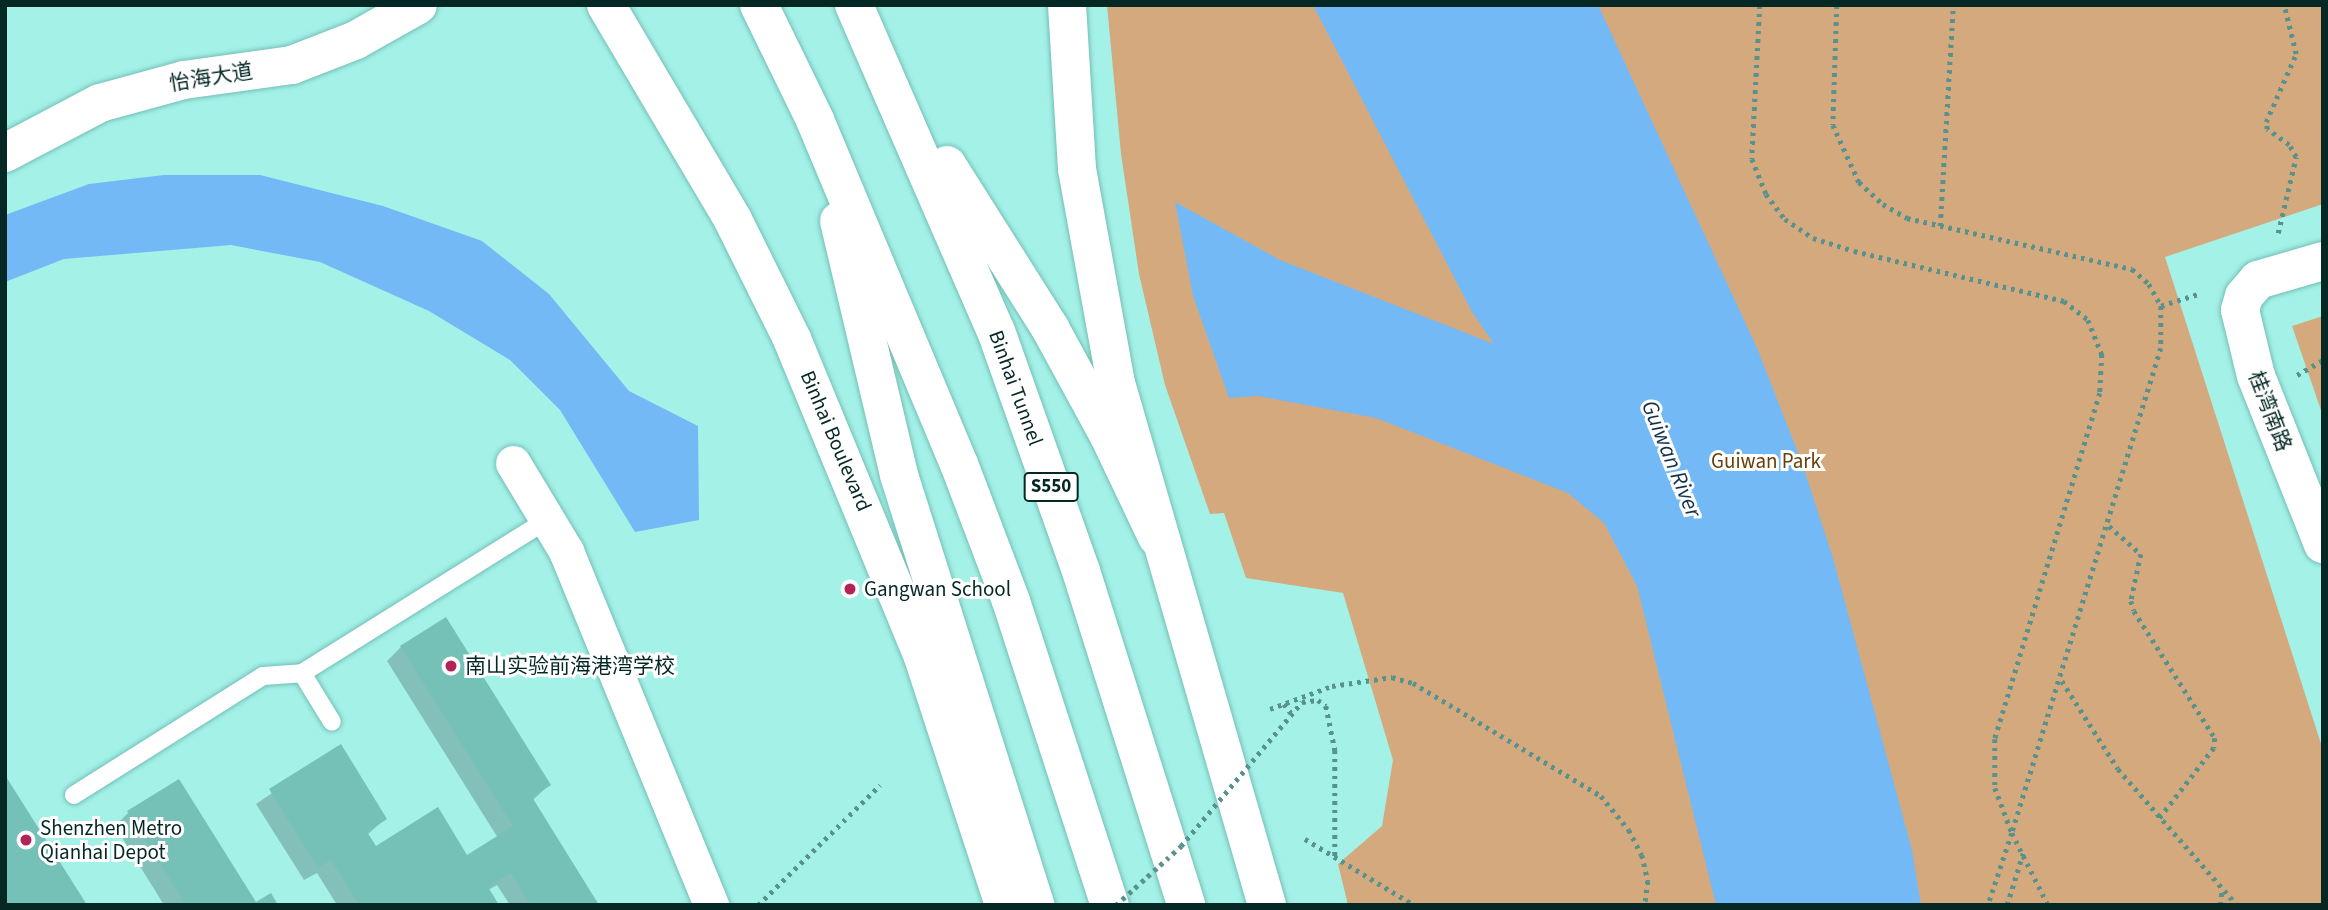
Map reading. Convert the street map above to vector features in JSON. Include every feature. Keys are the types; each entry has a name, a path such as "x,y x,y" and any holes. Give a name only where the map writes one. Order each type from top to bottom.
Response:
{"main road":[{"name":"怡海大道","path":"5,153 100,103 184,80 292,65 356,40 418,5"},
{"name":"Binhai Boulevard","path":"606,5 739,232 792,339 873,528 923,657 1004,905"},
{"path":"624,5 645,69"},
{"path":"759,5 815,120 904,326 1006,589 1110,905"},
{"name":"S550","path":"855,5 890,79"},
{"path":"1056,5 1067,48"},
{"path":"1067,5 1067,48 1077,169 1116,383 1157,537 1193,641 1267,905"},
{"path":"890,79 1050,328 1109,436 1157,537"},
{"name":"Binhai Tunnel","path":"890,79 996,331 1081,571 1186,905"},
{"path":"815,120 899,475 1035,905"},
{"name":"桂湾南路","path":"2323,261 2258,280 2244,296 2244,338 2323,544"}],"street":[{"path":"513,463 566,551 711,905"}],"lane":[{"path":"74,795 263,676 302,673 547,520"},
{"path":"302,673 332,722"}],"path":[{"path":"1760,5 1752,159 1766,194 1785,219 1813,238 1854,251 2064,302 2088,320 2102,354 2099,393 1995,739 1995,788 2012,833 2048,905"},
{"path":"1940,226 1953,5"},
{"path":"2278,233 2295,157 2289,145 2274,138 2266,122 2296,54 2284,5"},
{"path":"1835,7 1831,99 1833,125 1844,156 1860,182 1882,204 1907,218 2132,269 2149,284 2161,306 2161,348 2062,681 1989,905"},
{"path":"2161,306 2199,293"},
{"path":"2297,375 2323,360"},
{"path":"2109,526 2141,554 2131,601 2134,611 2215,737 2214,748 2160,819"},
{"path":"1116,905 1181,846 1287,709 1332,686 1392,677 1413,683 1601,796 1629,831 1642,855 1648,881 1645,905"},
{"path":"2062,681 2098,740 2160,819 2237,905"},
{"path":"1270,709 1287,709 1310,700 1326,706 1335,750 1335,857"},
{"path":"758,905 880,785"},
{"path":"1305,839 1414,905"},
{"path":"2007,905 2023,853"},
{"path":"2220,905 2222,888"}],"green space":[{"name":"Guiwan Park","path":"1107,5 2323,5 2323,204 2165,257 2323,750 2323,905 1348,905 1338,864 1382,826 1393,760 1343,593 1246,578 1224,513 1210,514 1165,385 1139,274 1121,154"},
{"path":"2323,316 2323,416 2292,326"}],"water":[{"name":"Guiwan River","path":"1313,5 1598,5 1757,348 1802,463 1833,558 1912,850 1921,905 1716,905 1637,586 1604,523 1568,493 1376,418 1258,396 1229,398 1193,296 1175,202 1280,260 1494,344 1472,312"},
{"path":"164,175 260,175 383,206 482,241 549,294 629,391 698,426 699,520 635,532 560,410 510,360 429,311 320,262 231,245 64,259 5,282 5,215 89,184"}],"building":[{"path":"446,617 551,785 532,797 599,905 531,905 511,873 488,887 499,905 359,905 331,860 318,868 269,789 341,744 387,819 367,832 376,846 438,807 467,855 513,826 400,646"},
{"name":"Shenzhen Metro Qianhai Depot","path":"5,775 87,905 5,905"},
{"path":"179,779 256,902 271,893 278,905 186,905 127,811"}],"place":[{"name":"Gangwan School","path":"850,589"},
{"name":"南山实验前海港湾学校","path":"451,666"},
{"name":"Shenzhen Metro Qianhai Depot","path":"26,840"}]}
